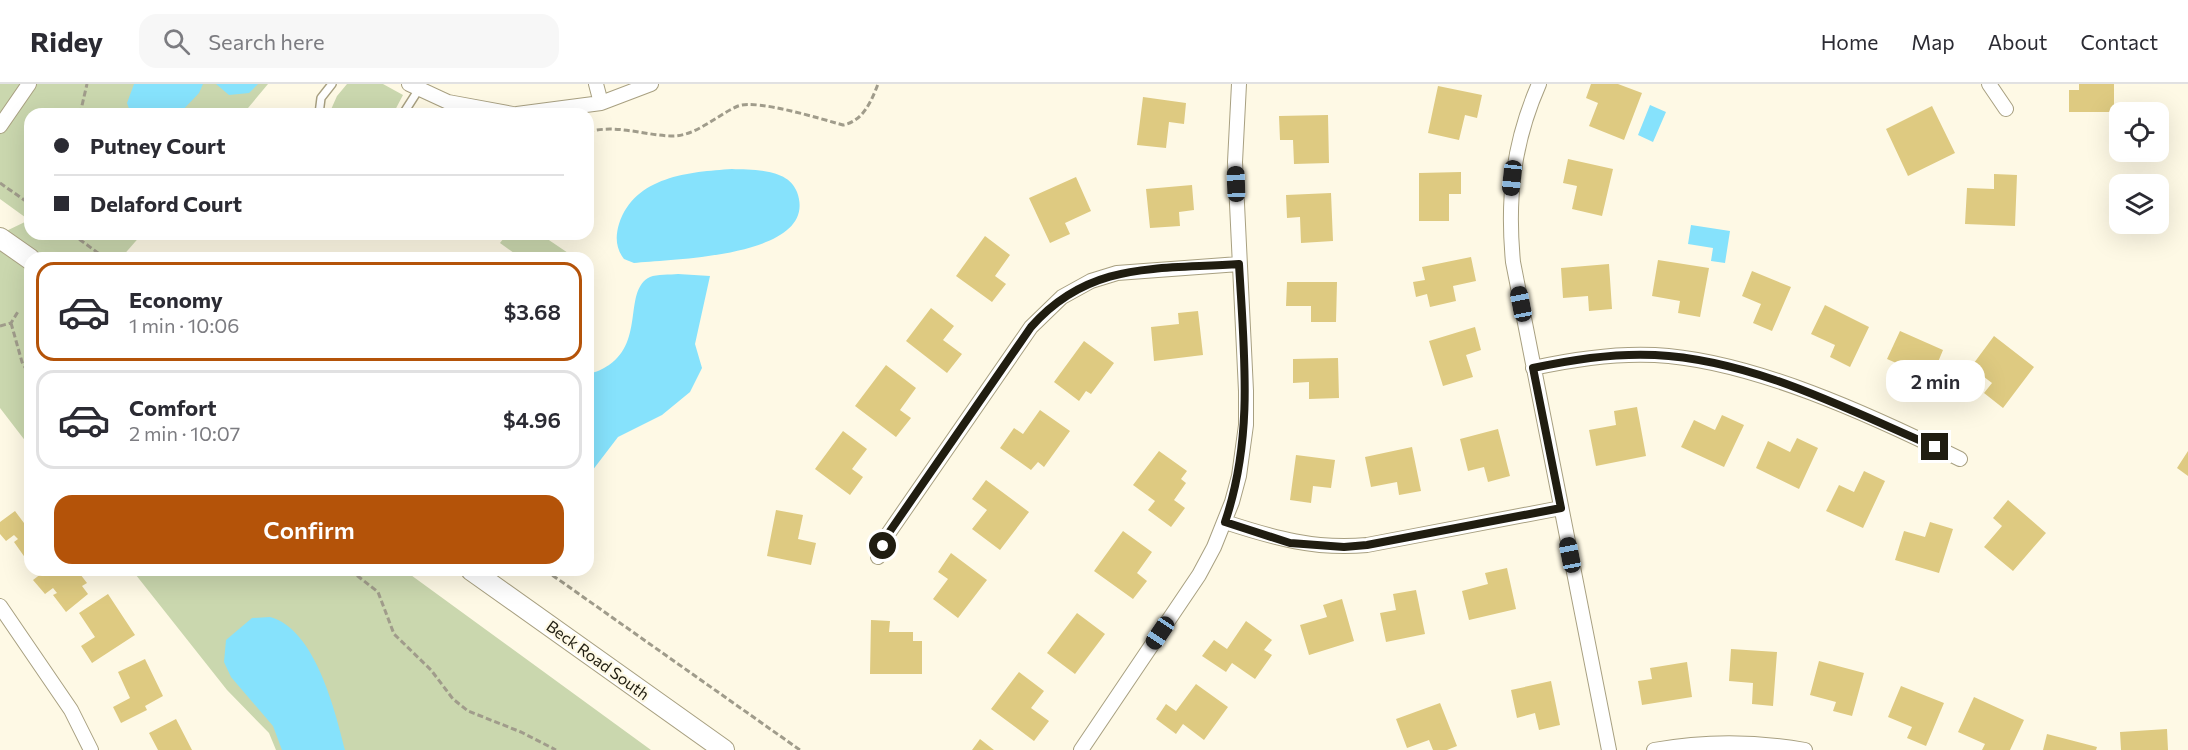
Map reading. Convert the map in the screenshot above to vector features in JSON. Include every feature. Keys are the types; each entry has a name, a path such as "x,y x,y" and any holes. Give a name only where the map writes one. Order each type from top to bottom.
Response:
{"main road":[{"path":"0,238 24,255"},
{"name":"Beck Road South","path":"479,576 724,750"}],"street":[{"path":"0,126 29,84"},
{"path":"596,84 601,103"},
{"path":"562,108 601,103 651,84"},
{"path":"1081,750 1199,575 1225,522 1239,476 1246,425 1235,162 1239,84"},
{"path":"1539,84 1529,105 1515,155 1509,222 1513,262 1609,750"},
{"path":"1989,84 2006,109"},
{"path":"414,86 448,102 482,108"},
{"path":"878,557 888,534 1031,327 1062,297 1091,281 1117,273 1239,264"},
{"path":"1533,368 1577,359 1621,355 1701,360 1783,383 1960,459"},
{"path":"1225,522 1290,543 1344,547 1367,545 1561,508"},
{"path":"0,606 71,710 91,750"},
{"path":"1654,750 1724,743 1804,750"}],"lane":[{"path":"320,108 321,98 332,84"},
{"path":"405,108 414,86"}],"path":[{"path":"81,108 87,84"},
{"path":"594,131 615,129 672,136 684,134 748,104 793,112 843,125 864,113 878,84"},
{"path":"0,183 24,200"},
{"path":"80,240 97,252"},
{"path":"0,326 10,323 19,310"},
{"path":"10,323 24,366"},
{"path":"358,576 378,592 394,634 432,670 453,699 468,711 521,732 556,750"},
{"path":"554,576 800,750"}],"green space":[{"path":"0,84 268,84 248,108 24,108 24,216 0,199"},
{"path":"347,84 383,84 403,95 396,108 332,108 337,96"},
{"path":"24,222 24,240 137,240 126,252 24,252 24,439 0,408 0,234"},
{"path":"502,240 549,240 567,252 513,252 500,243"},
{"path":"137,576 412,576 651,750 276,750 269,733 227,690"}],"water":[{"path":"134,84 203,84 199,93 185,108 129,108 127,103"},
{"path":"216,84 258,84 249,93 229,95"},
{"path":"1650,105 1666,112 1653,142 1638,135"},
{"path":"732,169 759,170 778,174 792,184 797,192 798,214 787,230 766,242 709,256 634,263 624,259 618,247 619,224 627,208 637,196 650,186 682,175"},
{"path":"1691,225 1730,231 1725,263 1711,261 1713,248 1688,244"},
{"path":"660,275 710,276 695,344 702,368 690,392 662,415 618,437 594,468 594,372 609,365 620,355 631,330 637,293 650,277"},
{"path":"270,617 286,625 299,637 311,654 329,694 345,750 282,750 273,726 231,677 224,662 226,640 252,618"}],"building":[{"path":"1591,84 1618,84 1642,93 1624,140 1589,126 1598,103 1586,98"},
{"path":"2079,84 2114,84 2114,102 2109,102 2109,112 2069,112 2069,90 2079,90"},
{"path":"1438,86 1482,95 1477,118 1465,115 1459,140 1428,133"},
{"path":"1143,97 1186,103 1184,124 1169,122 1166,148 1137,145"},
{"path":"1932,106 1955,153 1908,176 1886,129"},
{"path":"1328,115 1329,163 1294,164 1293,140 1280,140 1279,116"},
{"path":"1568,159 1613,169 1602,216 1572,209 1577,186 1563,183"},
{"path":"1461,172 1461,194 1449,194 1449,221 1419,221 1419,173"},
{"path":"1994,174 2017,175 2015,226 1965,224 1967,188 1994,189"},
{"path":"1076,177 1091,211 1065,223 1070,234 1050,243 1029,198"},
{"path":"1192,185 1194,210 1179,212 1180,226 1150,228 1146,189"},
{"path":"1331,193 1333,241 1301,243 1300,217 1287,218 1286,195"},
{"path":"985,236 1010,255 995,276 1006,284 992,302 956,276"},
{"path":"1471,257 1476,281 1453,286 1456,301 1430,307 1427,294 1416,297 1413,282 1425,280 1422,267"},
{"path":"1658,260 1709,268 1700,317 1678,313 1680,301 1652,296"},
{"path":"1609,264 1612,309 1589,311 1588,296 1563,298 1561,268"},
{"path":"1752,271 1791,287 1772,331 1753,323 1761,304 1742,296"},
{"path":"1287,282 1337,282 1336,322 1311,322 1311,306 1286,306"},
{"path":"1825,305 1869,327 1850,367 1830,357 1835,345 1811,334"},
{"path":"931,308 954,326 943,340 962,354 947,373 906,341"},
{"path":"1198,311 1203,355 1154,361 1151,327 1179,324 1178,313"},
{"path":"1475,327 1481,350 1466,355 1473,377 1443,386 1429,341"},
{"path":"1900,331 1943,350 1926,391 1905,382 1910,369 1887,359"},
{"path":"1994,336 2034,367 2003,408 1984,393 1992,383 1971,367"},
{"path":"1084,341 1114,363 1091,394 1086,391 1079,401 1054,382"},
{"path":"1338,358 1339,398 1309,399 1309,382 1293,383 1293,359"},
{"path":"886,365 916,388 900,410 911,418 896,437 855,406"},
{"path":"1637,407 1646,456 1596,466 1589,430 1616,425 1614,411"},
{"path":"1040,410 1070,431 1044,467 1038,462 1031,470 1000,448 1014,428 1023,434"},
{"path":"1722,415 1744,425 1724,467 1681,447 1694,420 1715,430"},
{"path":"1498,429 1510,476 1488,482 1484,467 1468,471 1460,439"},
{"path":"843,431 867,449 852,469 863,477 850,495 815,469"},
{"path":"1797,438 1818,448 1799,489 1756,468 1768,441 1790,452"},
{"path":"1412,447 1421,491 1399,495 1397,482 1371,487 1365,457"},
{"path":"1159,451 1187,471 1181,479 1186,483 1174,500 1185,508 1171,527 1148,510 1155,501 1133,485"},
{"path":"2188,451 2188,476 2177,468"},
{"path":"1296,455 1335,460 1331,488 1313,486 1311,503 1290,500"},
{"path":"1864,471 1885,481 1863,528 1826,511 1839,485 1854,492"},
{"path":"986,480 1029,512 1000,550 972,529 987,510 972,499"},
{"path":"2008,500 2046,533 2013,571 1984,547 2002,526 1993,518"},
{"path":"776,510 803,515 798,539 816,543 811,565 767,556"},
{"path":"15,511 24,523 24,556 14,542 18,539 14,535 6,541 0,534 0,522"},
{"path":"1930,522 1953,529 1939,573 1895,560 1904,531 1925,537"},
{"path":"1123,531 1152,552 1137,573 1147,581 1133,599 1094,571"},
{"path":"951,553 987,580 958,618 933,599 948,579 938,572"},
{"path":"1507,568 1516,609 1469,620 1462,591 1488,584 1485,573"},
{"path":"38,576 82,576 87,583 82,586 88,594 66,612 53,595 57,593 53,588 45,594 33,580"},
{"path":"1416,590 1425,634 1386,642 1380,613 1396,610 1393,594"},
{"path":"108,594 135,635 92,663 81,646 95,637 79,613"},
{"path":"1342,599 1354,641 1309,655 1300,625 1327,617 1323,605"},
{"path":"1077,613 1105,634 1075,674 1047,653"},
{"path":"871,620 890,621 889,632 913,632 913,641 922,641 922,674 870,674"},
{"path":"1246,621 1272,640 1264,650 1272,655 1255,679 1232,663 1226,672 1202,656 1214,640 1227,649"},
{"path":"1731,649 1777,652 1773,706 1752,704 1753,683 1729,681"},
{"path":"145,659 163,696 145,706 147,710 121,723 113,707 130,698 118,672"},
{"path":"1819,661 1864,673 1852,716 1833,711 1836,702 1810,695"},
{"path":"1687,662 1692,697 1642,705 1638,681 1652,679 1650,668"},
{"path":"1019,672 1044,691 1031,708 1049,721 1034,741 991,709"},
{"path":"1551,681 1560,725 1539,730 1535,713 1517,718 1511,690"},
{"path":"1196,684 1228,707 1204,740 1183,724 1176,734 1156,719 1166,704 1176,711"},
{"path":"1901,686 1944,703 1926,746 1907,738 1912,727 1888,717"},
{"path":"1974,697 2024,720 2010,750 1982,750 1985,744 1958,732"},
{"path":"1440,703 1457,746 1447,750 1433,750 1429,740 1407,748 1396,719"},
{"path":"176,719 192,750 158,750 149,733"},
{"path":"2167,729 2168,750 2121,750 2120,732"},
{"path":"2047,734 2097,747 2096,750 2043,750"},
{"path":"980,739 994,750 972,750"}],"route":[{"path":"883,546 888,534 1031,327 1062,297 1076,288 1117,273 1239,264 1246,425 1239,476 1225,522 1290,543 1317,547 1367,545 1561,508 1533,368 1577,359 1657,355 1701,360 1783,383 1935,447"}]}
